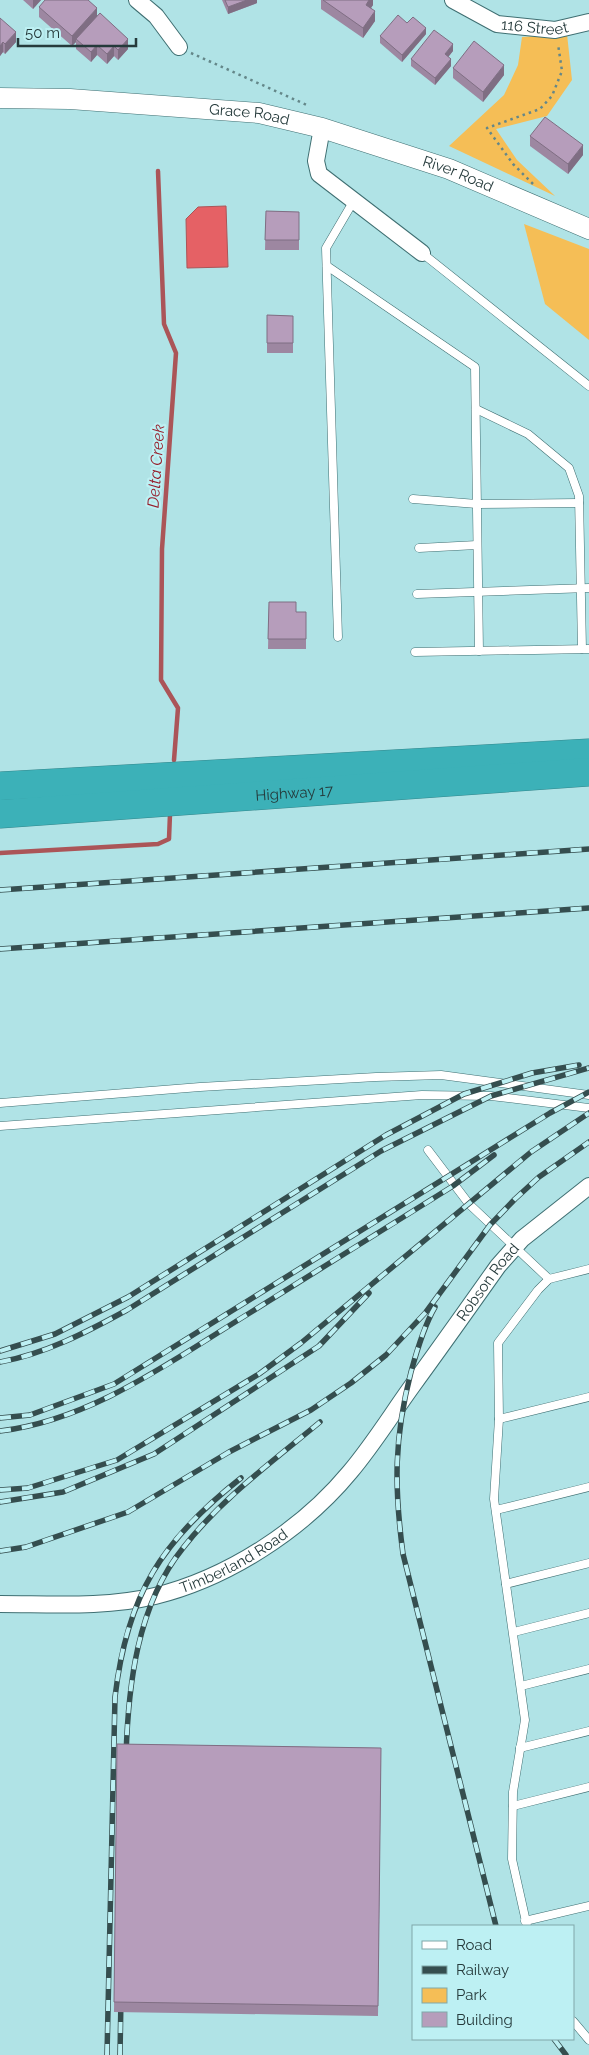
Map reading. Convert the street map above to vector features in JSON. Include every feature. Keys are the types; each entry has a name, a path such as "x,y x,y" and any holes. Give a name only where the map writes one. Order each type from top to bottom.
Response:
{"highway":[{"name":"Highway 17","path":"0,786 589,752"},
{"name":"Highway 17","path":"0,814 589,772"}],"street":[{"path":"137,0 156,16 179,47"},
{"name":"116 Street","path":"454,0 497,24 555,30 589,22"},
{"name":"Grace Road","path":"0,98 70,99 258,113 322,128"},
{"path":"322,128 316,161 319,174 353,202 422,253"},
{"name":"River Road","path":"322,128 449,170 589,229"},
{"name":"Robson Road","path":"405,1397 498,1266 516,1246 568,1201 589,1186"},
{"name":"Timberland Road","path":"0,1604 93,1603 147,1597 182,1586 230,1566 300,1522 332,1492 367,1451 405,1397"}],"lane":[{"path":"338,637 326,248 353,202"},
{"path":"422,253 589,386"},
{"path":"327,266 475,367 479,651"},
{"path":"415,652 585,649 585,589 579,496 569,468 528,434 476,409"},
{"path":"413,499 477,504 579,503"},
{"path":"419,548 478,545"},
{"path":"417,594 585,589"},
{"path":"0,1103 200,1087 423,1076 441,1076 589,1095"},
{"path":"0,1126 422,1094 491,1096 589,1108"},
{"path":"428,1150 469,1204 516,1246 549,1279"},
{"path":"589,1269 549,1279 498,1343 498,1419 494,1499 525,1720 513,1806 512,1859 526,1924 589,1906"},
{"path":"498,1419 589,1397"},
{"path":"496,1510 589,1487"},
{"path":"506,1584 589,1563"},
{"path":"514,1632 589,1613"},
{"path":"521,1686 589,1669"},
{"path":"520,1748 589,1731"},
{"path":"513,1806 589,1787"},
{"path":"574,2022 589,2040"},
{"path":"580,2030 589,2028"}],"path":[{"path":"537,188 513,164 487,128 540,109 552,96 562,71 559,50"},
{"path":"201,58 295,100"}],"green space":[{"path":"567,34 572,80 547,116 496,129 517,160 555,196 449,146 504,95 518,65 522,37"},
{"path":"524,224 589,249 589,340 545,304"}],"shaded area":[{"path":"226,206 228,267 187,268 186,219 198,207"}],"building":[{"path":"45,0 88,0 97,8 72,36 39,7"},
{"path":"225,0 247,0 228,7"},
{"path":"323,0 369,0 366,5 375,11 363,28"},
{"path":"100,13 128,39 118,50 114,46 107,54 97,45 91,52 76,39"},
{"path":"398,15 407,23 413,17 426,28 402,55 380,36"},
{"path":"0,18 16,32 5,44 3,42 0,46"},
{"path":"434,30 453,44 445,54 451,59 435,78 411,59"},
{"path":"474,41 504,65 483,92 453,68"},
{"path":"545,117 583,145 568,164 530,136"},
{"path":"266,211 299,212 299,240 265,240"},
{"path":"267,315 293,316 293,343 267,343"},
{"path":"269,602 296,602 296,612 306,612 306,639 268,639"},
{"path":"117,1744 381,1748 378,2006 114,2002"}],"waterway":[{"name":"Delta Creek","path":"158,171 164,324 176,353 162,549 161,680 178,708 174,760"},
{"name":"Delta Creek","path":"0,853 158,844 169,839 170,814"}],"railway":[{"path":"0,890 589,849"},
{"path":"0,949 589,908"},
{"path":"0,1351 55,1334 128,1297 386,1135 464,1094 532,1073 579,1065"},
{"path":"0,1362 49,1348 127,1310 381,1151 491,1096 589,1068"},
{"path":"0,1418 30,1415 114,1384 550,1113 589,1092"},
{"path":"0,1490 28,1488 117,1460 259,1374 301,1343 531,1152 589,1113"},
{"path":"0,1551 26,1547 128,1512 229,1452 311,1410 351,1383 386,1355 426,1312 490,1225 515,1199 539,1177 589,1142"},
{"path":"0,1431 34,1425 67,1415 99,1402 130,1386 190,1351 453,1186 494,1155"},
{"path":"0,1502 63,1492 154,1454 319,1346 369,1293"},
{"path":"435,1307 424,1330 416,1355 401,1419 397,1462 400,1529 403,1554 496,1925"},
{"path":"126,1757 129,1702 138,1647 145,1620 167,1570 183,1548 214,1513 248,1481 320,1422"},
{"path":"107,2055 115,1697 128,1629 139,1599 152,1573 169,1548 189,1524 241,1478"},
{"path":"120,2055 121,1997"},
{"path":"555,2040 566,2055"}]}
